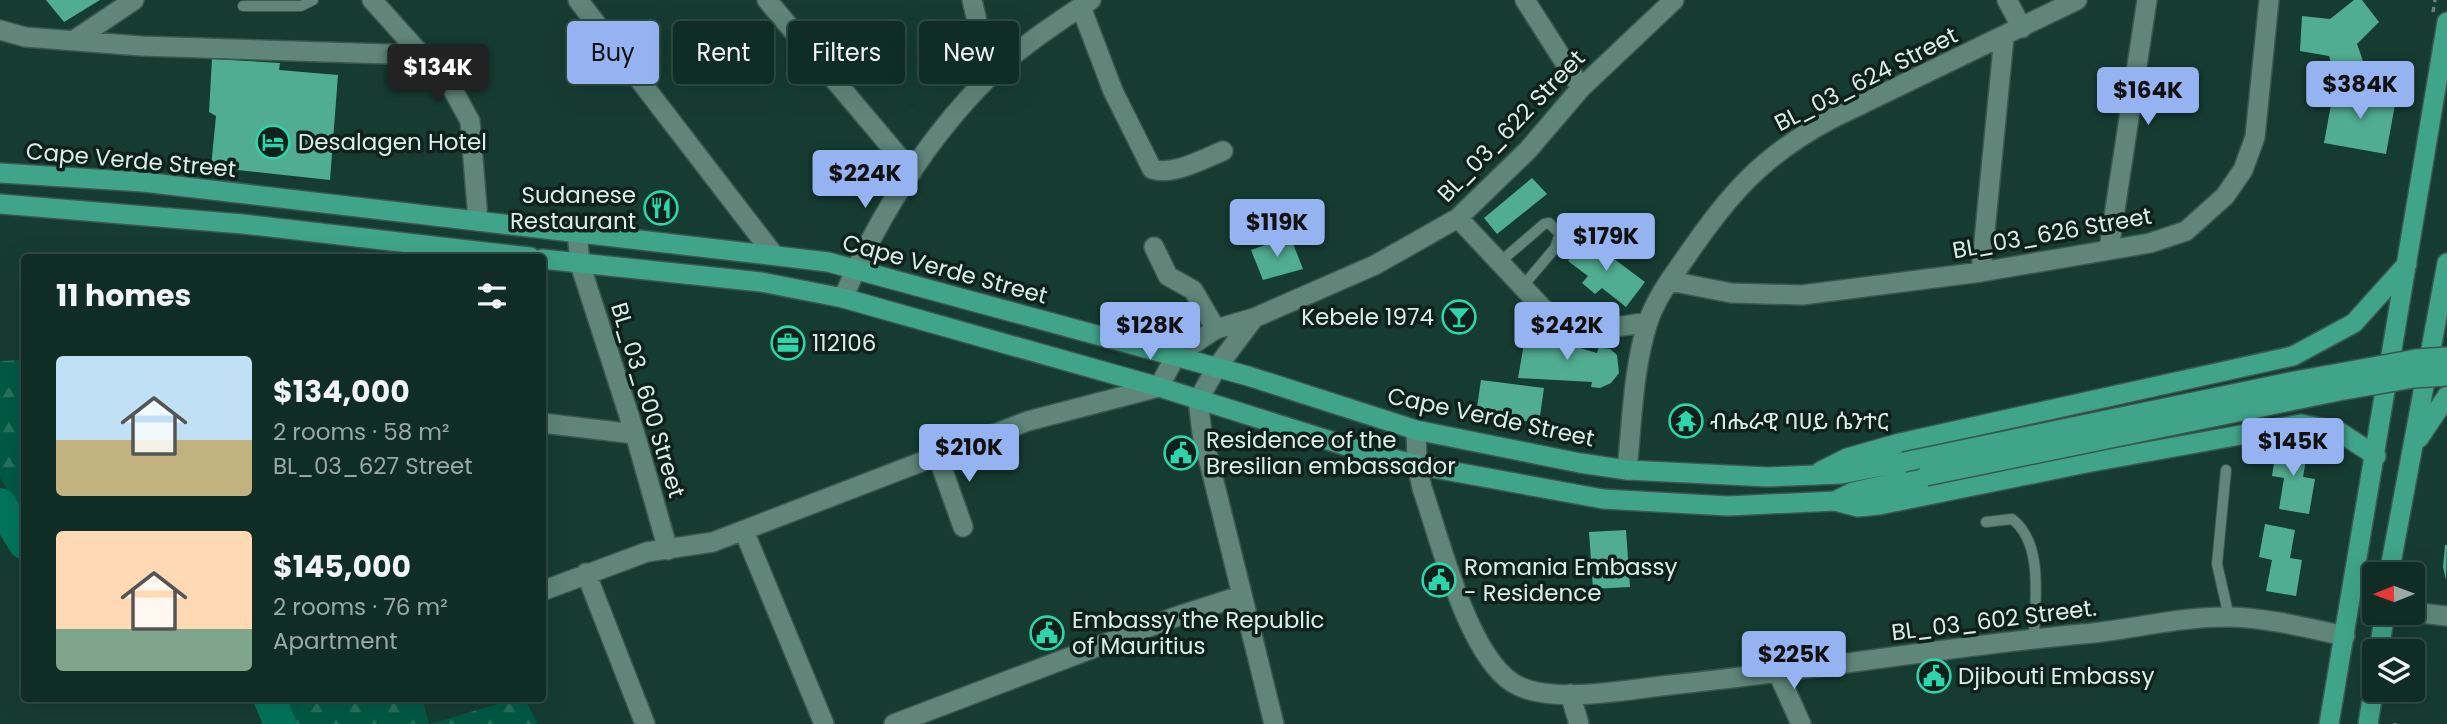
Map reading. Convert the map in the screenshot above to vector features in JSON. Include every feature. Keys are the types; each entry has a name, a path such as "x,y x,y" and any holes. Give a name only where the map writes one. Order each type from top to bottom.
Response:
{"main road":[{"path":"2329,724 2447,22"},
{"name":"Cape Verde Street","path":"0,173 143,182 577,231 774,255 856,268 1176,355 1416,430 1627,470 1726,476 1813,475 1857,471 2295,381 2416,359 2447,358"},
{"path":"50,207 51,176"},
{"path":"0,204 353,236 505,254"},
{"path":"546,260 761,282 843,298 1159,387 1417,465 1603,499 1640,503 1728,506 1835,501 1867,489 2339,391 2414,378 2447,376"},
{"path":"2391,562 2447,263"},
{"path":"1813,475 1847,458 1900,443 2293,356 2354,323 2408,264"},
{"path":"2413,448 2447,396"},
{"path":"1835,501 1858,508 1879,505 2120,456 2301,424 2338,432 2376,456"},
{"path":"2368,724 2372,702"}],"street":[{"path":"76,38 134,0"},
{"path":"372,0 453,90 471,121 478,220"},
{"path":"578,0 774,255"},
{"path":"767,0 912,172"},
{"path":"972,0 977,21"},
{"path":"1525,0 1581,89"},
{"name":"BL_03_622 Street","path":"1176,355 1216,329 1254,318 1375,265 1458,218 1528,150 1581,89 1674,0"},
{"path":"2007,0 2022,28"},
{"name":"BL_03_624 Street","path":"1627,470 1639,370 1648,322 1670,281 1723,206 1754,171 1778,152 1831,119 2077,0"},
{"path":"2109,249 2147,0"},
{"name":"BL_03_626 Street","path":"1670,281 1731,293 1802,295 1981,272 2150,243 2186,231 2225,196 2243,170 2255,137 2269,0"},
{"path":"1019,54 1086,4 1113,91 1152,169 1161,172 1186,166 1223,151"},
{"path":"0,30 25,37 76,38 141,46 419,55"},
{"path":"1981,272 2004,37"},
{"path":"843,298 856,268 912,172 983,84"},
{"path":"1458,218 1552,318 1597,330 1648,322"},
{"name":"BL_03_600 Street","path":"577,231 580,264 635,434 668,550"},
{"path":"1154,247 1168,276 1193,290 1216,329"},
{"path":"1254,318 1217,367 1198,400 1202,433 1240,596 1274,724"},
{"path":"546,589 647,552 695,547 744,531 1028,421 1159,387 1176,355"},
{"path":"546,423 635,434"},
{"name":"BL_03_602 Street.","path":"1416,430 1417,465 1465,613 1488,657 1514,684 1539,691 1570,694 1778,673 2034,637 2229,617 2345,636"},
{"path":"937,454 963,527"},
{"path":"744,531 824,724"},
{"path":"586,573 645,724"},
{"path":"894,724 1174,617 1240,596"},
{"path":"2426,614 2447,616"},
{"path":"1778,673 1801,724"},
{"path":"1570,694 1579,724"}],"lane":[{"path":"243,6 301,6 313,0"},
{"path":"1500,262 1544,224 1549,223 1560,234 1555,248 1522,286"},
{"path":"2226,470 2217,564 2229,617"},
{"path":"1986,522 2012,519 2023,527 2031,546 2035,586 2034,637"}],"green space":[{"path":"21,360 21,509 0,478 0,361"},
{"path":"284,702 423,702 429,724 293,724"},
{"path":"504,702 526,702 538,724 430,724"}],"building":[{"path":"46,0 100,0 64,22"},
{"path":"2354,0 2362,0 2379,22 2357,44 2369,78 2338,84 2329,56 2300,51 2302,16 2330,19"},
{"name":"Desalagen Hotel","path":"212,59 280,63 279,70 338,75 330,180 211,167 216,116 209,112"},
{"path":"2334,88 2396,99 2386,154 2324,143"},
{"path":"1532,178 1547,194 1497,234 1484,218"},
{"path":"1290,236 1303,269 1263,280 1251,250"},
{"path":"1586,238 1645,282 1626,307 1602,288 1595,294 1582,283 1588,276 1568,261"},
{"path":"1526,332 1597,353 1599,347 1610,349 1617,355 1619,373 1611,383 1600,388 1591,387 1592,382 1518,378"},
{"path":"1481,380 1544,388 1539,423 1476,414"},
{"path":"2277,443 2308,448 2303,477 2315,479 2309,514 2279,509 2284,478 2272,476"},
{"path":"2265,524 2295,530 2290,558 2302,560 2296,596 2266,591 2272,560 2259,557"},
{"path":"1626,530 1630,587 1593,589 1589,532"},
{"path":"2447,545 2446,580 2443,567"}],"waterway":[{"path":"0,504 21,538"},
{"path":"271,702 280,724"}],"place":[{"name":"Desalagen Hotel","path":"273,142"},
{"name":"Sudanese Restaurant","path":"661,208"},
{"name":"Kebele 1974","path":"1459,317"},
{"name":"112106","path":"788,343"},
{"name":"ብሔራዊ ባሀይ ሴንተር","path":"1686,421"},
{"name":"Residence of the Bresilian embassador","path":"1181,453"},
{"name":"Romania Embassy - Residence","path":"1439,580"},
{"name":"Embassy the Republic of Mauritius","path":"1047,633"},
{"name":"Djibouti Embassy","path":"1934,676"}]}
